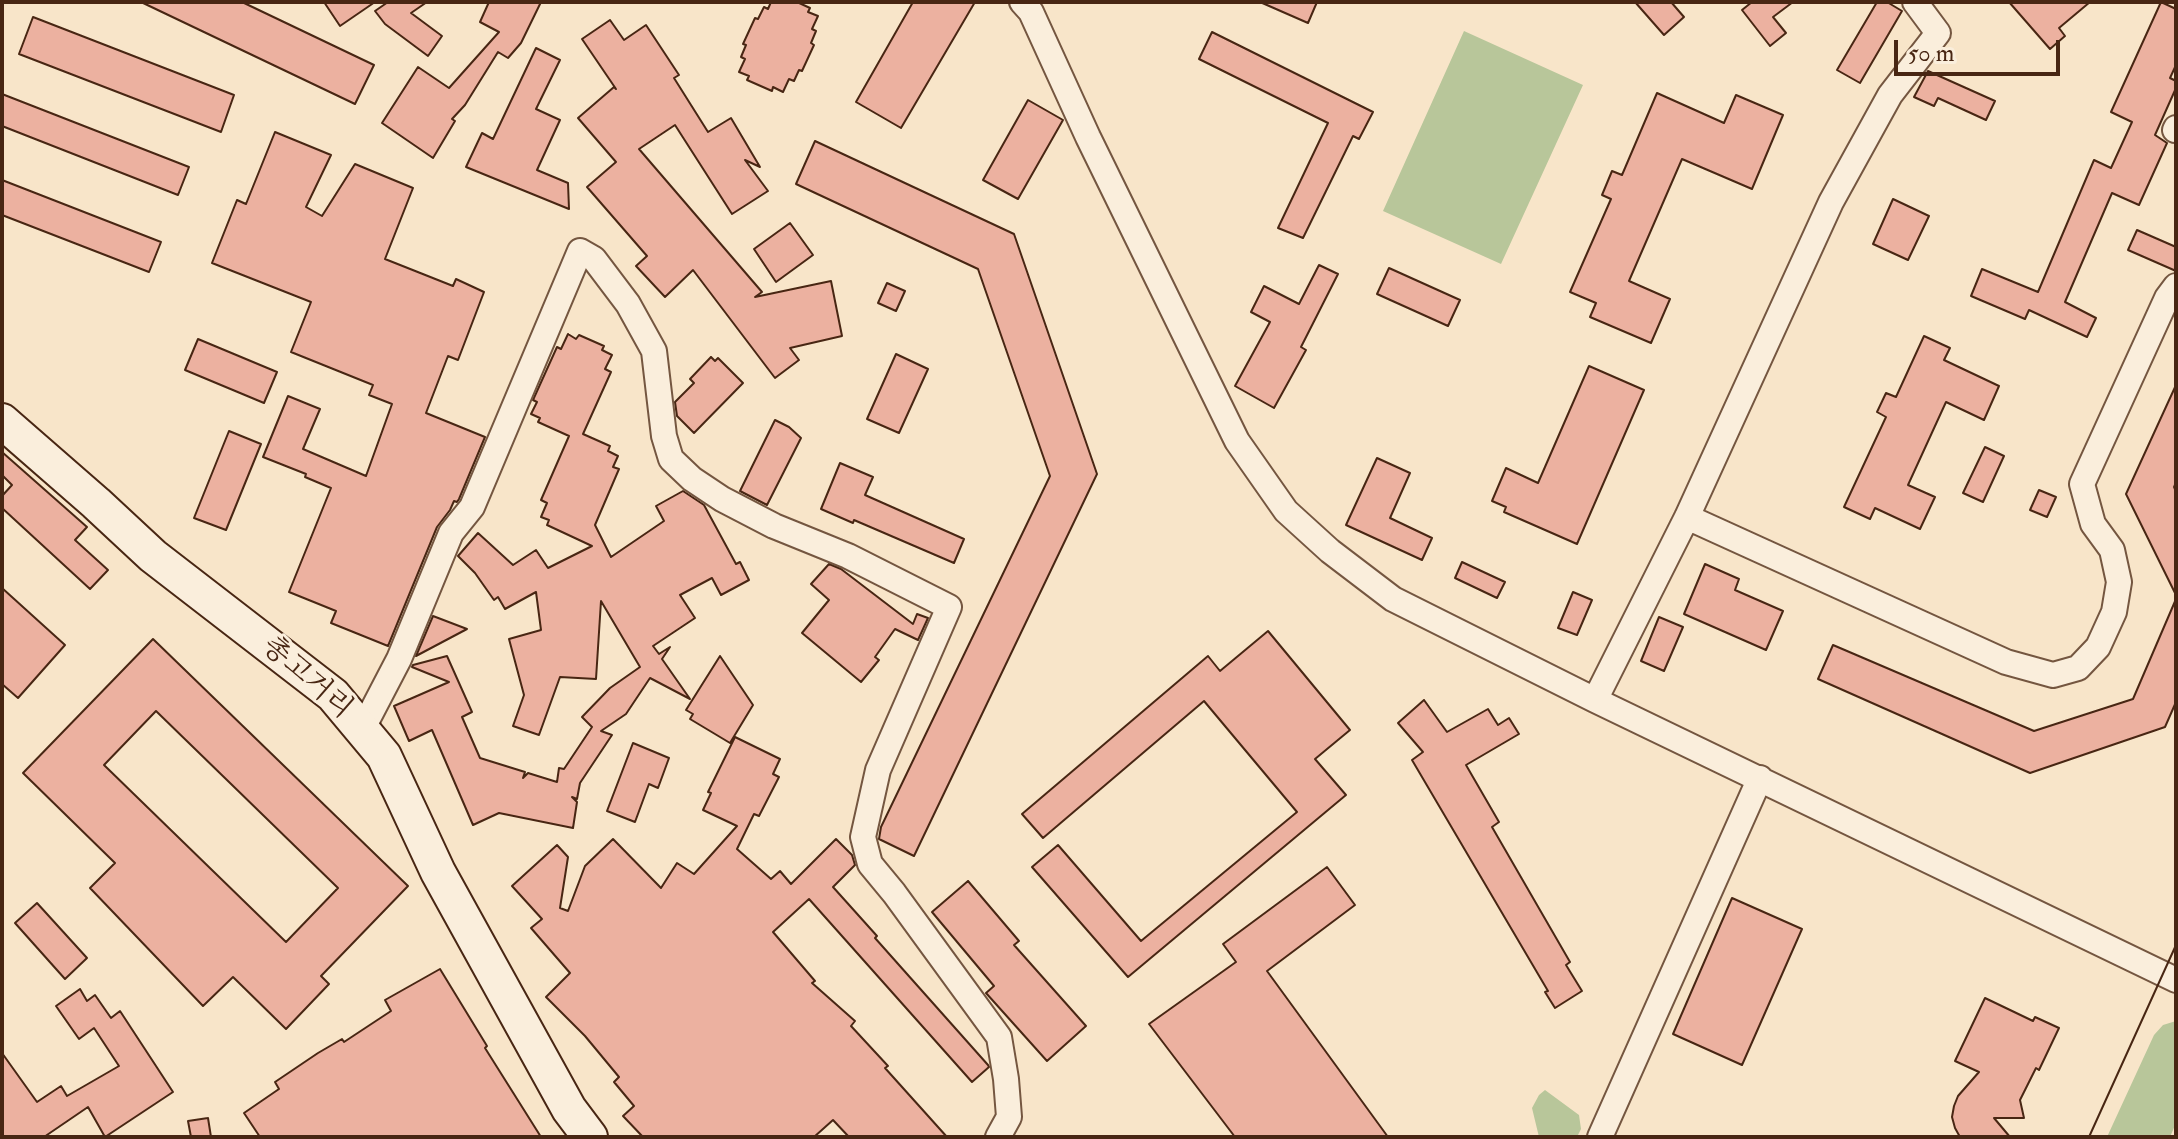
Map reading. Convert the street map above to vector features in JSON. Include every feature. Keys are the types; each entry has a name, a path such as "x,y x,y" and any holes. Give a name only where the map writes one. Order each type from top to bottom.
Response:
{"street":[{"path":"1022,2 1031,12 1088,137 1237,441 1286,511 1330,551 1393,599 1595,700 2176,980"},
{"path":"1595,700 1687,517 1831,202 1890,95 1938,33 1915,2"},
{"path":"362,730 399,659 451,533 472,507 580,251 594,259 628,304 654,351 664,436 671,459 692,479 722,499 774,526 848,556 949,607 878,770 863,837 870,864 999,1037 1009,1117 998,1137"},
{"path":"1687,517 2006,662 2053,675 2078,668 2098,647 2114,612 2119,582 2112,550 2093,524 2082,484 2167,298 2176,286"},
{"name":"총고거리","path":"2,421 153,556 333,695 384,756 438,872 569,1109 590,1137"},
{"path":"1600,1137 1760,778"}],"green space":[{"path":"1464,31 1583,85 1501,264 1383,211"},
{"path":"2176,1021 2176,1123 2170,1137 2107,1137 2154,1035 2163,1025"},
{"path":"1545,1090 1579,1115 1581,1129 1577,1137 1539,1137 1532,1108"}],"building":[{"path":"141,2 242,2 374,65 355,104"},
{"path":"324,2 375,2 340,26"},
{"path":"388,2 427,2 411,13 442,36 428,56 385,24 375,11"},
{"path":"489,2 541,2 521,43 508,58 498,52 465,105 452,119 455,121 433,158 382,123 418,67 449,88 499,32 480,22"},
{"path":"771,2 797,2 818,16 812,29 816,31 811,43 814,45 802,71 799,70 794,81 789,79 783,92 773,87 772,91 747,80 749,76 739,72 745,59 741,57 746,45 743,44 755,18 758,19 764,7 768,9"},
{"path":"913,2 975,2 901,128 856,102"},
{"path":"1260,2 1317,2 1308,23"},
{"path":"1635,2 1671,2 1684,17 1664,35"},
{"path":"1752,2 1793,2 1773,17 1786,33 1770,46 1742,10"},
{"path":"1877,2 1887,2 1902,11 1860,83 1837,70"},
{"path":"2009,2 2090,2 2059,28 2065,36 2050,49"},
{"path":"2161,2 2176,9 2176,65 2170,78 2176,81 2176,88 2155,135 2167,143 2139,205 2112,193 2065,302 2096,318 2087,337 2029,310 2025,319 1971,296 1982,269 2038,292 2094,160 2111,168 2132,122 2111,112"},
{"path":"33,17 234,95 221,132 19,54"},
{"path":"610,20 624,40 646,25 679,75 674,78 708,132 731,118 760,167 745,160 768,191 732,214 675,125 639,149 762,292 755,297 831,281 842,336 790,348 799,360 775,378 693,270 665,297 636,266 647,256 587,187 616,162 578,118 614,87 616,89 582,39"},
{"path":"1212,32 1373,112 1359,139 1353,136 1303,238 1278,228 1328,123 1199,59"},
{"path":"536,48 560,60 536,109 560,120 537,170 568,183 569,209 466,167 482,133 493,139"},
{"path":"1928,71 1995,101 1986,120 1938,98 1934,106 1914,97"},
{"path":"1657,93 1724,123 1736,95 1783,115 1752,189 1682,159 1629,281 1670,299 1651,343 1590,317 1596,303 1570,292 1611,199 1602,195 1612,171 1622,175"},
{"path":"2,94 189,167 178,195 2,126"},
{"path":"1028,100 1063,120 1018,199 983,180"},
{"path":"275,132 331,155 306,207 322,216 355,164 413,188 385,259 453,286 456,279 484,292 458,360 448,356 426,413 485,437 459,499 454,501 437,527 388,646 331,623 336,611 289,592 331,488 263,457 288,396 320,409 303,449 366,476 392,404 369,395 373,385 291,352 311,302 212,263 237,200 246,204"},
{"path":"815,141 1014,234 1097,474 914,856 879,839 881,827 1050,476 978,269 796,184"},
{"path":"2,180 161,242 149,272 2,215"},
{"path":"1893,199 1929,216 1908,260 1873,244"},
{"path":"790,223 813,255 776,282 754,249"},
{"path":"2137,230 2176,247 2176,271 2128,250"},
{"path":"1319,265 1338,274 1301,347 1306,350 1274,408 1235,386 1270,322 1251,312 1264,286 1299,304"},
{"path":"1389,268 1460,300 1448,326 1377,294"},
{"path":"887,283 905,291 896,311 878,303"},
{"path":"568,334 576,339 579,335 604,346 602,350 612,355 605,369 611,372 583,434 610,446 608,451 618,456 613,467 619,469 595,525 611,557 664,521 656,506 683,491 704,505 736,564 740,562 749,580 721,595 712,578 680,595 695,618 653,646 659,654 670,647 662,659 690,699 650,678 626,714 601,731 612,735 580,783 577,799 572,797 577,802 573,828 499,813 473,825 432,730 409,741 394,706 449,682 413,665 447,656 472,712 462,717 480,758 525,772 523,778 528,773 557,782 559,768 564,769 592,727 582,717 610,688 640,667 601,601 596,679 560,677 539,735 513,726 524,695 509,639 541,630 536,592 505,609 498,597 494,600 458,556 478,533 513,565 536,550 548,568 592,546 547,525 549,520 541,517 547,503 541,500 569,436 538,422 540,418 531,414 537,402 533,400 557,347 561,349"},
{"path":"1924,336 1950,348 1944,360 1999,386 1984,420 1946,402 1908,485 1935,497 1920,529 1875,508 1870,519 1844,507 1886,417 1877,412 1886,393 1896,397"},
{"path":"198,339 277,372 264,403 185,370"},
{"path":"896,354 928,369 899,433 867,419"},
{"path":"711,357 715,361 718,358 743,383 694,433 677,416 675,402 694,383 690,379"},
{"path":"1589,366 1644,390 1577,544 1504,512 1506,507 1492,501 1506,468 1538,483"},
{"path":"2176,385 2174,487 2176,595 2126,494"},
{"path":"775,420 801,438 767,505 740,491"},
{"path":"229,431 261,444 226,530 194,518"},
{"path":"1985,447 2004,456 1983,502 1963,493"},
{"path":"2,452 87,527 75,540 108,570 90,589 2,508 2,496 12,485 2,475"},
{"path":"1377,458 1410,473 1390,518 1432,538 1422,560 1346,525"},
{"path":"840,463 873,477 865,495 964,539 954,563 821,509"},
{"path":"2039,490 2056,497 2047,517 2030,510"},
{"path":"1462,562 1505,582 1497,598 1455,578"},
{"path":"829,564 841,569 913,624 917,614 928,618 918,640 895,629 875,657 879,660 861,682 802,633 829,600 811,584"},
{"path":"1705,564 1739,579 1735,590 1783,611 1766,650 1684,614"},
{"path":"2,588 65,645 18,698 2,684"},
{"path":"1573,592 1592,600 1577,635 1558,628"},
{"path":"2176,599 2176,702 2165,727 2030,773 1818,679 1833,645 2034,731 2133,699"},
{"path":"433,616 467,629 416,656"},
{"path":"1659,617 1683,627 1664,671 1641,661"},
{"path":"1268,631 1350,730 1315,759 1346,795 1128,977 1032,867 1058,845 1141,941 1297,812 1204,701 1043,838 1022,814 1208,656 1220,671"},
{"path":"153,639 408,886 321,976 329,984 286,1029 233,977 203,1006 90,888 115,863 23,773","holes":["156,711 338,888 286,942 104,765"]},
{"path":"720,656 753,705 730,743 690,719 693,714 686,710"},
{"path":"1424,700 1447,732 1488,709 1498,725 1509,718 1519,734 1466,765 1499,822 1492,827 1570,962 1566,965 1582,991 1555,1008 1545,992 1548,991 1412,760 1423,752 1398,723"},
{"path":"735,737 780,759 773,774 779,777 759,816 754,814 737,849 771,879 780,871 791,884 836,839 852,855 855,865 833,887 988,1065 972,1082 809,899 773,932 815,981 812,983 855,1021 851,1026 947,1137 849,1137 833,1120 814,1137 643,1137 623,1116 634,1106 614,1082 619,1077 585,1036 546,997 570,973 531,928 542,919 512,886 557,845 568,857 560,908 568,911 585,866 613,839 661,888 677,863 694,874 737,826 703,810 711,793 708,792"},
{"path":"633,743 669,758 658,788 649,784 635,822 607,811"},
{"path":"1327,867 1355,905 1267,971 1388,1137 1235,1137 1149,1024 1236,962 1223,944"},
{"path":"968,881 1019,941 1014,945 1086,1026 1047,1061 986,993 994,986 932,912"},
{"path":"1732,898 1802,929 1742,1065 1673,1034"},
{"path":"37,903 87,958 65,979 15,923"},
{"path":"440,969 541,1137 260,1137 244,1113 279,1089 275,1082 391,1011 385,1000"},
{"path":"80,989 87,1001 95,995 111,1018 120,1011 173,1092 105,1137 88,1107 44,1137 2,1137 2,1053 37,1102 61,1086 67,1096 119,1066 94,1028 79,1039 56,1006"},
{"path":"1985,998 2033,1021 2035,1017 2059,1028 2039,1070 2036,1068 2020,1100 2024,1118 1994,1118 2010,1137 1960,1137 1952,1117 1954,1106 1958,1096 1979,1072 1955,1061"},
{"path":"208,1118 211,1137 191,1137 188,1121"}],"tram line":[{"path":"2089,1137 2176,945"}]}
